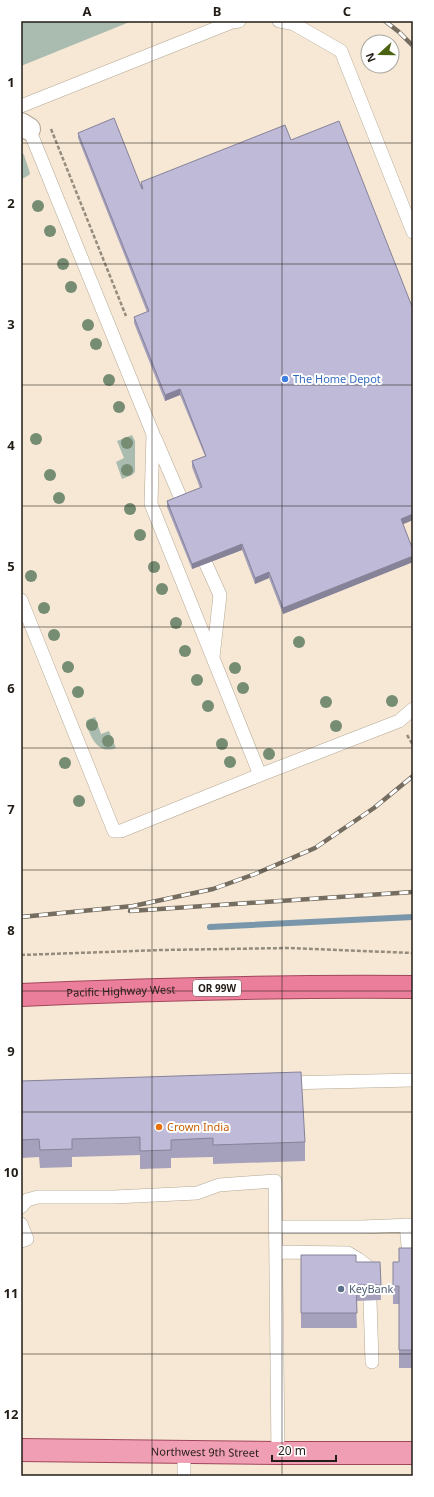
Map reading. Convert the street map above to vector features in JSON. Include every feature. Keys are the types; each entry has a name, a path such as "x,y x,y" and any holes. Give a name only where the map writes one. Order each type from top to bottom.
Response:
{"highway":[{"name":"Pacific Highway West","path":"21,995 146,989 271,986 413,987"}],"main road":[{"name":"Northwest 9th Street","path":"21,1450 413,1453"}],"lane":[{"path":"21,106 232,22 240,21"},
{"path":"279,21 294,24 341,51 413,232"},
{"path":"25,126 182,501"},
{"path":"153,434 151,504 260,775"},
{"path":"206,564 220,595 213,659"},
{"path":"21,600 114,831 121,831 399,721 413,709"},
{"path":"272,1083 413,1080"},
{"path":"21,1207 27,1200 38,1197 114,1197 197,1193 219,1184 275,1181 278,1453"},
{"path":"21,1224 27,1239 21,1241"},
{"path":"276,1227 361,1227 410,1225 410,1266"},
{"path":"276,1252 348,1253 367,1266 370,1277"},
{"path":"370,1300 372,1362"},
{"path":"184,1451 184,1476"}],"path":[{"path":"21,955 154,950 288,948 413,953"}],"green space":[{"path":"21,21 132,21 21,66"},
{"path":"21,151 24,155 30,173 22,179"},
{"path":"132,435 135,441 135,472 132,475 122,479 116,462 124,458 117,441"},
{"path":"95,717 101,734 109,731 116,748 110,750 104,749 100,747 93,739 86,722 87,720"}],"building":[{"name":"The Home Depot","path":"114,118 142,189 141,182 285,125 291,140 339,121 413,309 413,514 401,519 413,550 413,556 283,608 269,572 255,578 242,544 192,564 167,501 202,487 192,461 206,456 180,389 165,395 134,317 149,311 78,133"},
{"path":"301,1072 305,1142 213,1145 213,1138 171,1140 171,1150 140,1151 140,1137 72,1139 72,1149 40,1150 39,1139 21,1140 21,1081"},
{"path":"399,1248 413,1248 413,1350 399,1350 399,1286 393,1286 393,1262 399,1262"},
{"name":"KeyBank","path":"301,1255 356,1255 356,1262 380,1262 381,1285 356,1285 357,1313 301,1313"}],"waterway":[{"path":"210,927 413,917"}],"railway":[{"path":"385,21 413,46"},
{"path":"21,917 133,906 213,889 255,874 315,848 374,808 413,776"},
{"path":"130,911 413,892"}],"place":[{"name":"The Home Depot","path":"285,379"},
{"name":"Crown India","path":"159,1127"},
{"name":"KeyBank","path":"341,1289"}]}
